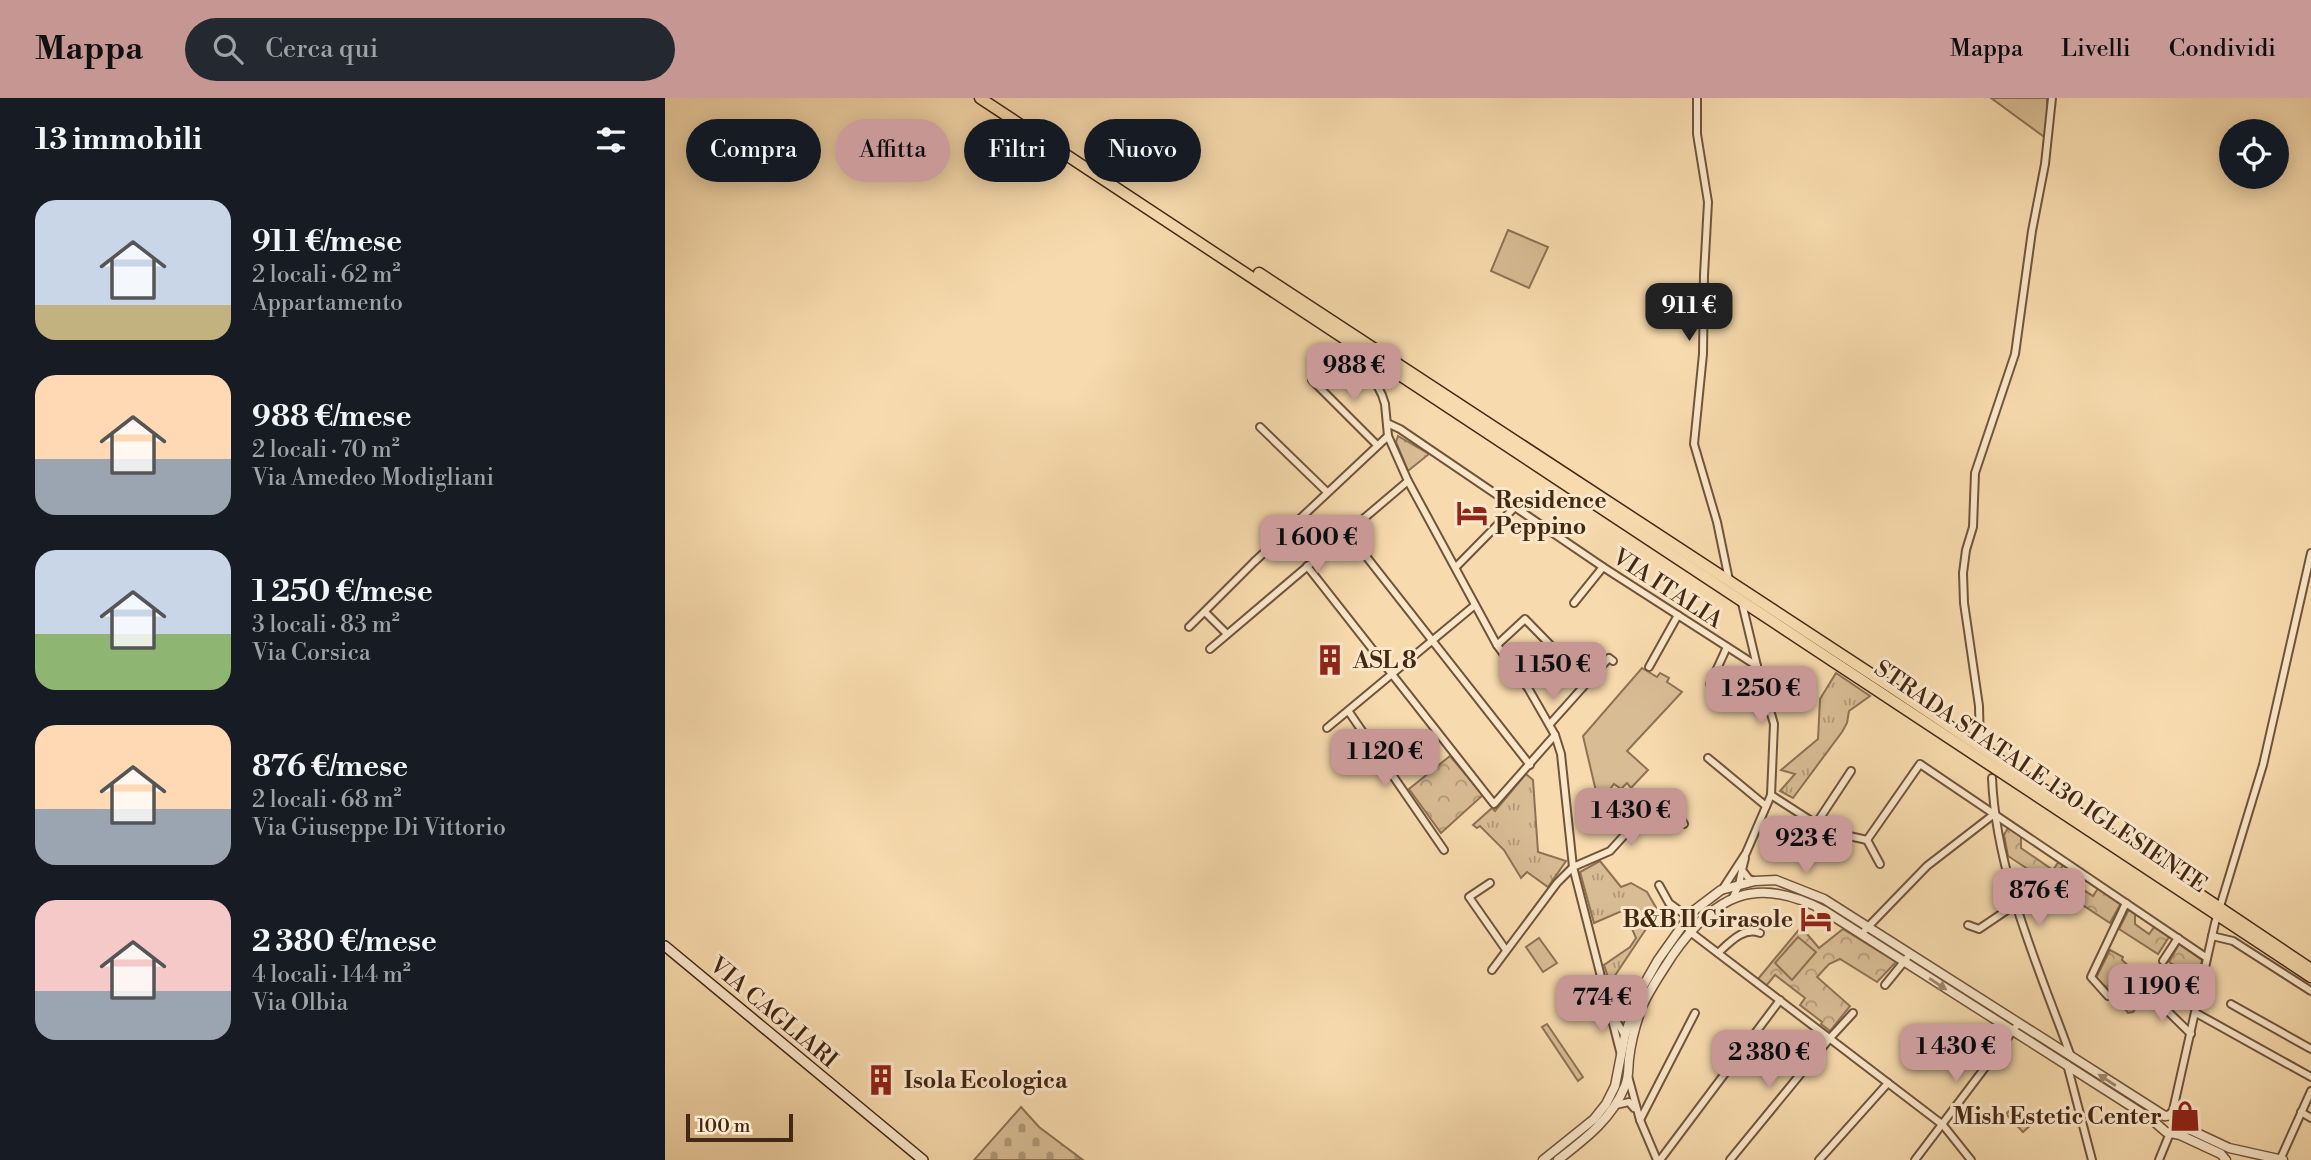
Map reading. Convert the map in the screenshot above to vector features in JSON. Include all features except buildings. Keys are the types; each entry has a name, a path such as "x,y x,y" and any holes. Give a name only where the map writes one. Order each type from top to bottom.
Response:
{"main road":[{"name":"STRADA STATALE 130 IGLESIENTE","path":"980,98 1742,601 2218,912 2311,969"},
{"name":"STRADA STATALE 130 IGLESIENTE","path":"992,98 1980,747 2311,977"},
{"name":"VIA CAGLIARI","path":"665,946 923,1160"}],"street":[{"path":"1697,98 1697,134 1708,202 1703,354 1694,444 1717,522 1729,582"},
{"path":"1980,747 1979,706 1963,603 1963,573 1973,527 1976,473 2015,354 2032,231 2045,164 2052,98"},
{"path":"1365,361 1383,395 1388,436 1408,481 1497,645 1550,723 1555,735 1561,754 1573,867 1640,1120"},
{"path":"1312,380 1377,445"},
{"name":"VIA ITALIA","path":"1387,423 1400,429 1514,508 1757,666"},
{"path":"1260,427 1327,492"},
{"path":"1189,627 1388,436"},
{"path":"1210,649 1408,481"},
{"path":"1456,567 1514,508"},
{"path":"1347,532 1530,765"},
{"path":"2168,1132 2162,1120 2170,1115 2207,958 2216,938 2218,912 2261,776 2311,553"},
{"path":"1307,566 1494,804 1555,735"},
{"path":"1574,604 1603,567"},
{"path":"1732,899 1739,885 1746,853 1771,795 1774,724 1742,601"},
{"path":"1327,728 1475,605"},
{"path":"1205,612 1227,634"},
{"path":"1649,667 1678,615"},
{"path":"1497,645 1525,619 1565,659"},
{"path":"1710,684 1727,647"},
{"path":"1550,723 1609,658 1613,661"},
{"path":"1349,712 1444,850"},
{"path":"1708,758 1766,806"},
{"path":"1867,839 1920,764 2207,958"},
{"path":"1816,824 1851,771"},
{"path":"1992,778 1993,815 2016,904 2071,1057 2066,1066 2092,1160"},
{"path":"1616,794 1641,817"},
{"path":"1771,795 1827,831 1867,839"},
{"path":"1492,970 1557,883 1573,867 1610,851 1641,817 1667,797 1684,824"},
{"path":"1865,930 1927,866 1993,815"},
{"path":"1867,839 1880,864"},
{"path":"1609,1007 1622,1015 1627,1013 1688,916 1721,890 1746,853"},
{"path":"1742,870 1749,879 1755,881"},
{"path":"1721,890 1755,881 1776,880 1824,899 1905,962 2170,1115 2180,1125 2229,1148 2281,1159 2311,1091"},
{"path":"1490,883 1469,897 1506,950"},
{"path":"1659,885 1669,903 1688,916"},
{"path":"1543,1160 1594,1119 1606,1104 1643,1006 1689,931 1705,915 1732,899 1766,892 1794,897 1911,954 2066,1066 2168,1132 2221,1154 2226,1160"},
{"path":"2108,996 2091,977 2126,903"},
{"path":"1968,925 1979,929 2016,904"},
{"path":"1719,953 1747,932 1755,930 1760,933"},
{"path":"1689,931 1943,1125 1971,1160"},
{"path":"2163,961 2178,938"},
{"path":"2216,938 2233,941 2311,991"},
{"path":"1885,985 1911,954"},
{"path":"2135,994 2141,985 2191,1034"},
{"path":"1638,995 1625,1035 1624,1087 1658,1160 1780,1000"},
{"path":"2231,1004 2311,1049"},
{"path":"1609,1007 1625,1035"},
{"path":"1640,1120 1695,1013"},
{"path":"1730,1160 1829,1038 1853,1013"},
{"path":"2196,1013 2311,1077"},
{"path":"1915,1160 2016,1028"},
{"path":"1558,1160 1597,1130 1616,1105 1628,1073"},
{"path":"1819,1160 1888,1083"},
{"path":"1612,1091 1624,1087"},
{"path":"1616,1105 1629,1102 1635,1108"},
{"path":"2301,1112 2311,1118"},
{"path":"2159,1160 2168,1132 2180,1125"}],"green space":[{"path":"1991,98 2047,98 2047,139"},
{"path":"1508,230 1548,247 1529,288 1491,271"},
{"path":"1398,436 1429,454 1408,471 1396,442"},
{"path":"1642,668 1657,677 1660,673 1669,678 1667,682 1682,692 1627,751 1648,770 1631,788 1627,783 1621,789 1614,784 1599,804 1583,736"},
{"path":"1836,673 1870,696 1849,711 1842,732 1793,798 1780,791 1795,774 1781,770 1818,739 1820,699"},
{"path":"1450,756 1483,795 1441,833 1409,789"},
{"path":"1526,774 1533,780 1538,852 1566,861 1548,887 1527,872 1521,878 1504,850 1480,826 1477,828 1473,825 1492,808 1495,811"},
{"path":"2008,828 2021,836 2021,848 2053,870 2059,861 2064,864 2058,873 2093,896 2099,887 2121,903 2110,923 2008,856 2004,835"},
{"path":"1600,861 1621,887 1631,883 1647,892 1658,911 1610,983 1604,965 1630,947 1636,938 1624,910 1594,923 1580,872"},
{"path":"2129,909 2135,913 2135,924 2149,934 2155,926 2169,937 2158,954 2119,929"},
{"path":"1801,927 1819,948 1843,929 1896,962 1877,982 1840,959 1829,964 1817,977 1850,1006 1830,1031 1800,1005 1805,998 1775,975 1766,986 1758,979"},
{"path":"1798,937 1816,952 1792,980 1775,963"},
{"path":"1539,938 1557,963 1543,972 1526,947"},
{"path":"2179,944 2202,960 2198,980 2169,962"},
{"path":"2110,950 2123,957 2122,960 2141,977 2129,994 2139,1004 2133,1012 2128,1013 2096,978"},
{"path":"1547,1024 1583,1077 1578,1081 1542,1027"},
{"path":"2016,1104 2033,1123 2023,1132 2006,1114"},
{"path":"1021,1107 1039,1127 1083,1160 974,1160"}],"place":[{"name":"Residence Peppino","path":"1472,513"},
{"name":"ASL 8","path":"1330,660"},
{"name":"B&B Il Girasole","path":"1816,919"},
{"name":"Isola Ecologica","path":"881,1080"},
{"name":"Mish Estetic Center","path":"2185,1116"}]}
